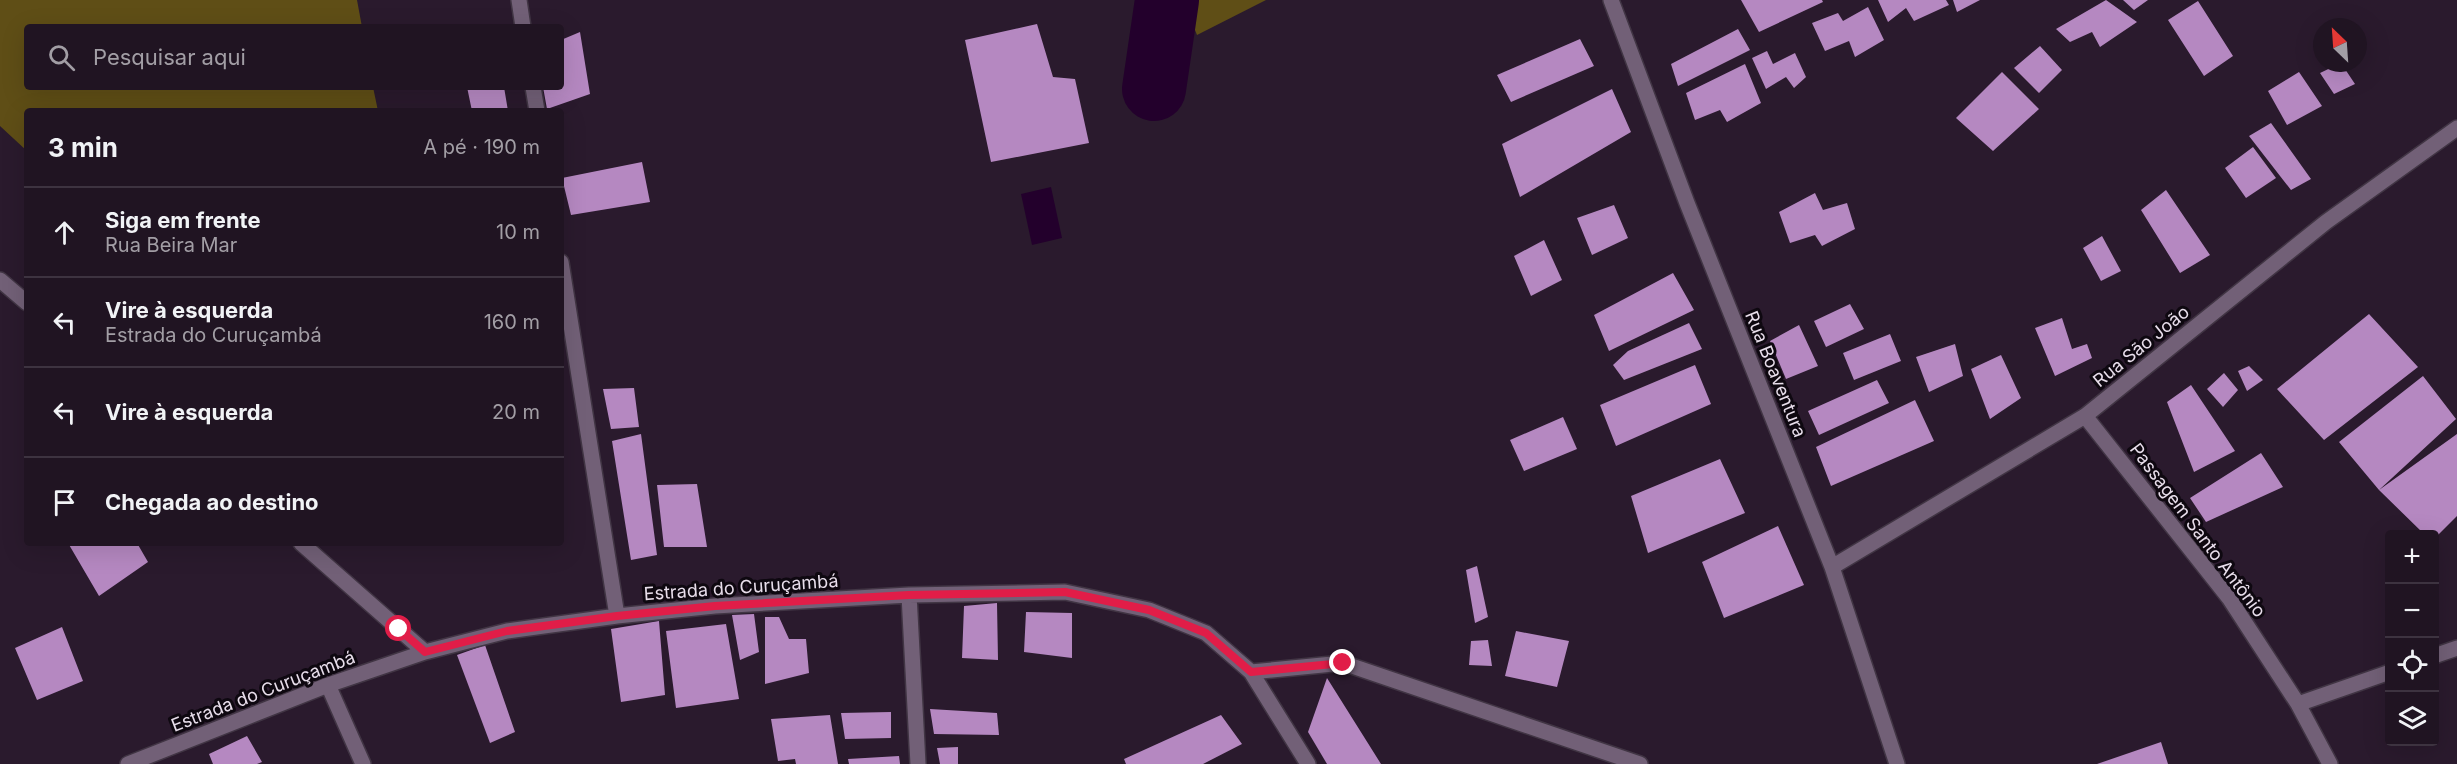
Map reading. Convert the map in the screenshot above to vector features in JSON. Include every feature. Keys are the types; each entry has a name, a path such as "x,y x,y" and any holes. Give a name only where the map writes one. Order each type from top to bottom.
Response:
{"street":[{"path":"519,0 523,24"},
{"name":"Rua Boaventura","path":"1611,0 1687,203 1832,567 1897,764"},
{"path":"534,90 536,108"},
{"name":"Rua São João","path":"1832,567 2085,416 2326,222 2457,128"},
{"path":"0,280 24,300"},
{"path":"564,281 617,616"},
{"name":"Passagem Santo Antônio","path":"2085,416 2229,598 2298,705 2330,764"},
{"path":"304,546 425,652"},
{"name":"Estrada do Curuçambá","path":"128,764 328,685 425,652 507,631 715,606 909,595 1065,592 1149,610 1206,633 1251,672 1308,764"},
{"path":"909,595 918,764"},
{"path":"2439,654 2457,648"},
{"path":"1251,672 1343,663 1640,764"},
{"path":"2298,705 2385,674"},
{"path":"328,685 363,764"}],"shaded area":[{"path":"0,0 357,0 361,24 24,24 24,90 374,90 377,108 24,108 24,148 0,126"},
{"path":"1183,0 1266,0 1197,35"},
{"path":"1051,187 1062,238 1032,245 1021,194"}],"building":[{"path":"1741,0 1822,0 1823,2 1759,32"},
{"path":"1878,0 1946,0 1949,5 1914,21 1906,8 1888,22"},
{"path":"1953,0 1980,0 1957,12"},
{"path":"2106,0 2137,22 2100,47 2092,32 2070,42 2056,29"},
{"path":"2123,0 2148,0 2134,10"},
{"path":"2198,1 2233,56 2204,76 2168,20"},
{"path":"1868,7 1884,40 1855,57 1849,41 1825,51 1812,23 1838,13 1843,21"},
{"path":"1037,24 1053,77 1075,79 1089,143 991,162 965,40"},
{"path":"1738,29 1750,50 1678,86 1671,64"},
{"path":"580,32 590,94 547,108 544,90 564,90 564,39"},
{"path":"1580,39 1594,66 1511,102 1497,75"},
{"path":"2040,46 2062,70 2039,93 2014,68"},
{"path":"1767,51 1773,64 1795,53 1806,77 1794,88 1786,77 1766,89 1752,58"},
{"path":"1745,64 1761,103 1727,122 1720,110 1695,120 1686,93"},
{"path":"2002,72 2039,109 1993,151 1956,118"},
{"path":"2299,72 2322,106 2287,125 2268,91"},
{"path":"2347,72 2355,84 2334,94 2320,73"},
{"path":"1612,89 1631,132 1520,197 1502,144"},
{"path":"468,90 504,90 508,108 471,108"},
{"path":"2271,123 2311,179 2291,190 2249,136"},
{"path":"2253,147 2276,178 2246,198 2225,168"},
{"path":"642,162 650,202 571,215 564,178"},
{"path":"2166,190 2210,255 2180,273 2141,210"},
{"path":"1815,193 1823,210 1847,203 1855,229 1822,246 1815,235 1790,243 1779,212"},
{"path":"1614,205 1628,238 1592,255 1577,218"},
{"path":"2102,236 2121,271 2101,281 2083,248"},
{"path":"1544,240 1562,280 1531,296 1514,256"},
{"path":"1673,273 1694,310 1609,351 1594,315"},
{"path":"1850,304 1864,329 1826,347 1814,321"},
{"path":"2369,314 2418,367 2324,440 2277,389"},
{"path":"2062,318 2072,349 2087,344 2092,358 2055,376 2035,328"},
{"path":"1689,323 1702,349 1624,380 1613,365 1628,351"},
{"path":"1799,325 1818,366 1786,379 1770,341"},
{"path":"1890,334 1901,361 1854,380 1843,353"},
{"path":"1955,344 1963,376 1929,392 1916,357"},
{"path":"2001,355 2021,398 1990,419 1971,369"},
{"path":"1695,365 1711,404 1616,446 1600,405"},
{"path":"2249,366 2263,380 2247,391 2238,371"},
{"path":"2224,373 2238,390 2223,407 2207,389"},
{"path":"2423,376 2456,419 2379,490 2339,442"},
{"path":"1877,380 1889,403 1819,435 1808,411"},
{"path":"2191,385 2235,451 2194,472 2167,402"},
{"path":"634,388 639,427 611,429 603,389"},
{"path":"1915,400 1934,441 1831,486 1816,447"},
{"path":"1563,417 1577,449 1524,471 1510,440"},
{"path":"641,434 657,555 631,560 612,441"},
{"path":"2457,434 2457,516 2439,534 2439,530 2420,530 2379,490"},
{"path":"2261,453 2283,487 2206,522 2190,498"},
{"path":"1720,459 1745,513 1648,553 1631,496"},
{"path":"697,484 707,547 664,547 657,485"},
{"path":"1778,526 1804,585 1724,618 1702,562"},
{"path":"70,546 139,546 148,562 99,596"},
{"path":"1477,566 1488,617 1475,623 1466,570"},
{"path":"997,603 998,660 962,658 964,606"},
{"path":"1026,612 1072,613 1072,658 1024,652"},
{"path":"754,614 759,652 740,660 732,615"},
{"path":"765,617 779,617 789,639 806,639 809,673 765,684"},
{"path":"659,621 665,695 621,702 611,629"},
{"path":"726,624 739,699 676,708 666,631"},
{"path":"62,627 83,681 37,700 15,648"},
{"path":"1516,631 1569,641 1557,687 1505,676"},
{"path":"1488,640 1492,666 1469,665 1471,641"},
{"path":"485,645 515,732 490,743 457,655"},
{"path":"1327,678 1381,764 1327,764 1308,732"},
{"path":"930,709 997,713 999,735 934,734"},
{"path":"891,712 891,738 845,739 841,713"},
{"path":"830,715 838,764 796,764 795,759 778,761 771,719"},
{"path":"1221,715 1242,744 1203,764 1126,764 1124,759"},
{"path":"247,736 262,762 213,764 209,754"},
{"path":"2161,742 2168,764 2097,764"},
{"path":"958,747 958,764 940,764 937,748"},
{"path":"899,756 900,764 849,764 848,759"}],"waterway":[{"path":"1154,89 1167,0"}],"route":[{"path":"399,629 425,652 507,631 715,606 909,595 1065,592 1149,610 1206,633 1251,672 1343,663"}]}
